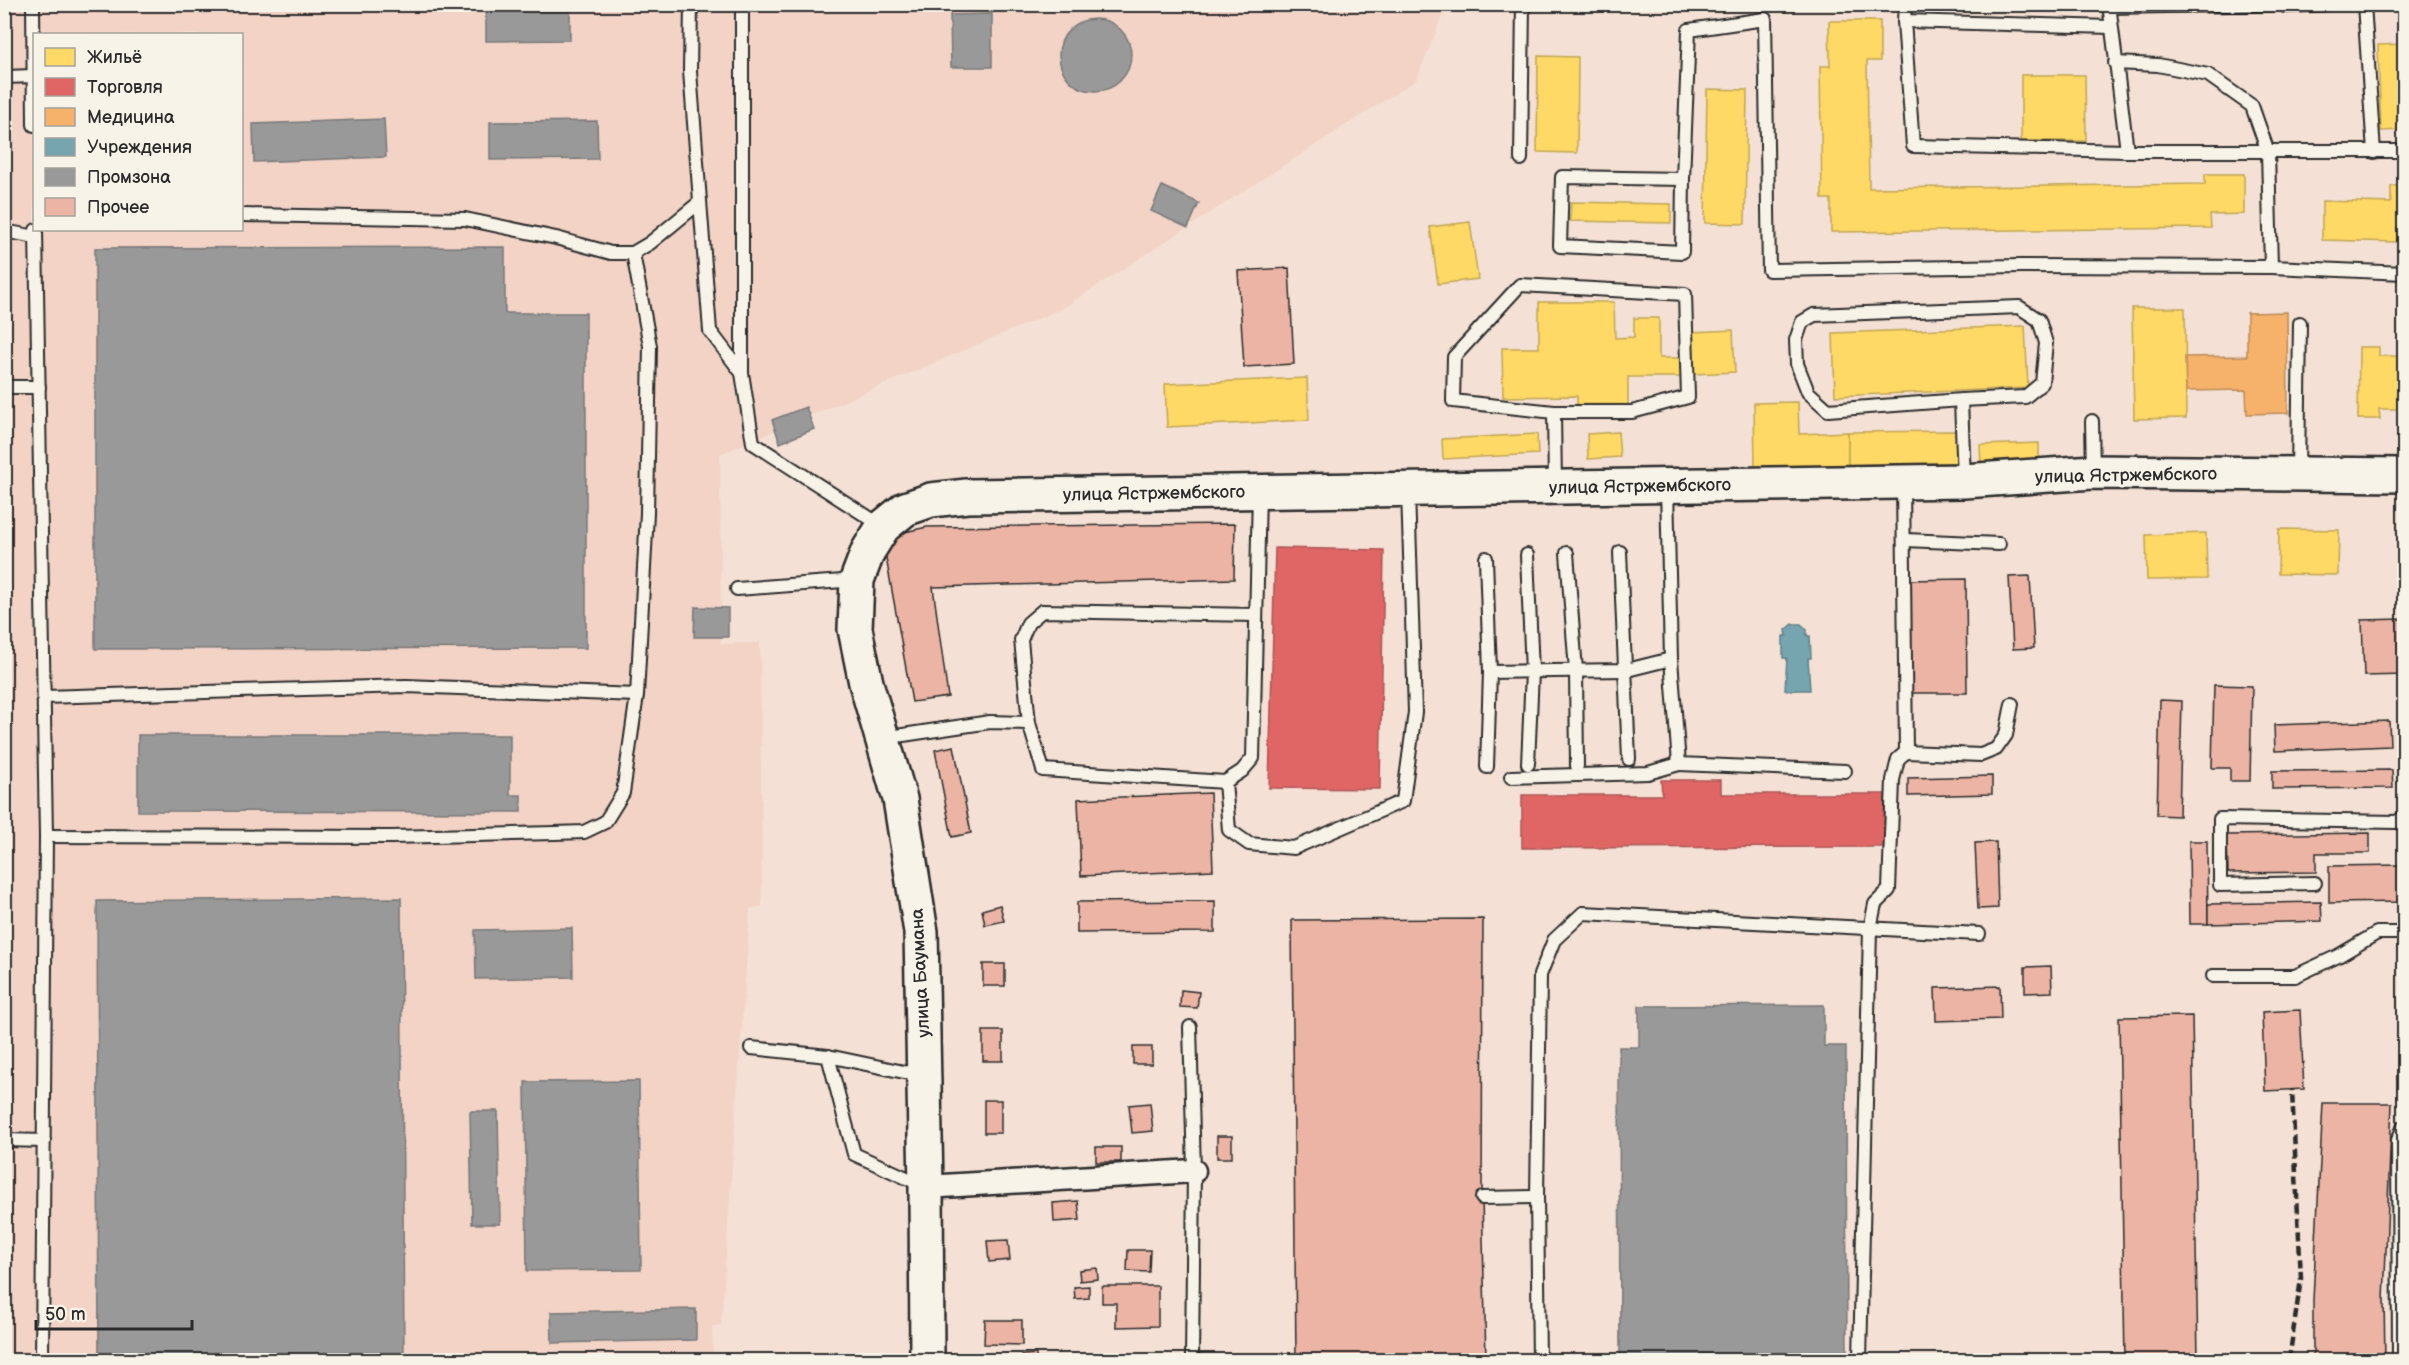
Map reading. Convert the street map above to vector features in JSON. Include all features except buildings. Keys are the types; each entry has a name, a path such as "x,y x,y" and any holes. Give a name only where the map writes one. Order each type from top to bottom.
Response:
{"main road":[{"name":"улица Ястржембского","path":"883,526 905,509 931,500 967,496 1964,481 2092,472 2404,475"},
{"name":"улица Баумана","path":"883,526 868,551 857,580 855,629 866,683 900,799 921,932 927,1360"}],"street":[{"path":"926,1187 1194,1171"}],"lane":[{"path":"33,4 33,33"},
{"path":"691,4 690,71 710,331 742,373"},
{"path":"742,4 742,373 753,442 883,526"},
{"path":"1521,159 1523,4"},
{"path":"1905,4 1904,21 1913,146 2127,151 2404,151"},
{"path":"2127,151 2109,6 2327,4"},
{"path":"2364,4 2374,152"},
{"path":"1683,179 1562,177 1560,246 1682,252 1689,30 1765,19 1769,270 2021,266 2271,267 2404,273"},
{"path":"1904,21 2111,27"},
{"path":"2115,63 2158,65 2208,75 2252,106 2268,152 2271,267"},
{"path":"4,76 33,76"},
{"path":"243,215 465,219 556,238 611,253 633,253 650,243 700,202"},
{"path":"4,231 36,233 46,836 42,1360"},
{"path":"46,836 391,837 584,832 605,822 623,793 637,695 646,513 650,346 633,253"},
{"path":"1520,285 1685,294 1688,397 1632,412 1554,412 1453,401 1454,357 1520,285"},
{"path":"2019,307 2039,320 2046,343 2042,382 2025,396 1961,400 1828,410 1808,392 1797,364 1796,340 1802,322 1814,315 2019,307"},
{"path":"2298,474 2300,323"},
{"path":"4,387 39,387"},
{"path":"1961,400 1964,481"},
{"path":"1554,412 1556,487"},
{"path":"2092,421 2092,472"},
{"path":"1903,481 1906,752"},
{"path":"1667,486 1671,659 1679,764"},
{"path":"1225,782 1229,830 1249,844 1294,848 1403,801 1415,712 1408,490"},
{"path":"1255,615 1042,611 1028,623 1021,640 1029,723 1043,770 1225,782 1242,771 1253,758 1259,492"},
{"path":"1905,540 2000,544"},
{"path":"1620,552 1627,670 1629,759"},
{"path":"1567,553 1576,671 1577,766"},
{"path":"1527,555 1532,672 1528,764"},
{"path":"1486,558 1490,672 1486,767"},
{"path":"737,589 857,580"},
{"path":"1490,672 1627,670 1671,659"},
{"path":"44,697 406,686 637,695"},
{"path":"1860,1360 1870,929 1875,904 1888,890 1893,780 1898,759 1906,752 1981,755 1996,749 2006,735 2012,704"},
{"path":"882,738 990,722 1029,723"},
{"path":"1511,777 1648,773 1679,764 1845,771"},
{"path":"2315,883 2220,885 2220,819 2397,822 2404,817"},
{"path":"1539,1360 1537,1197 1540,975 1554,940 1583,913 1979,934"},
{"path":"2213,976 2295,976 2338,956 2377,933 2404,933"},
{"path":"1190,1027 1194,1171 1192,1360"},
{"path":"751,1048 828,1056 924,1076"},
{"path":"828,1056 854,1154 926,1187"},
{"path":"2399,1360 2398,1140 2404,1126"},
{"path":"4,1140 44,1141"},
{"path":"1482,1198 1537,1197"}],"shaded area":[{"path":"5,5 1447,5 1416,80 1061,309 720,454 721,644 760,643 762,906 750,909 721,1325 712,1326 713,1360 5,1360"}],"railway":[{"path":"2289,1360 2301,1279 2292,1090"}]}
